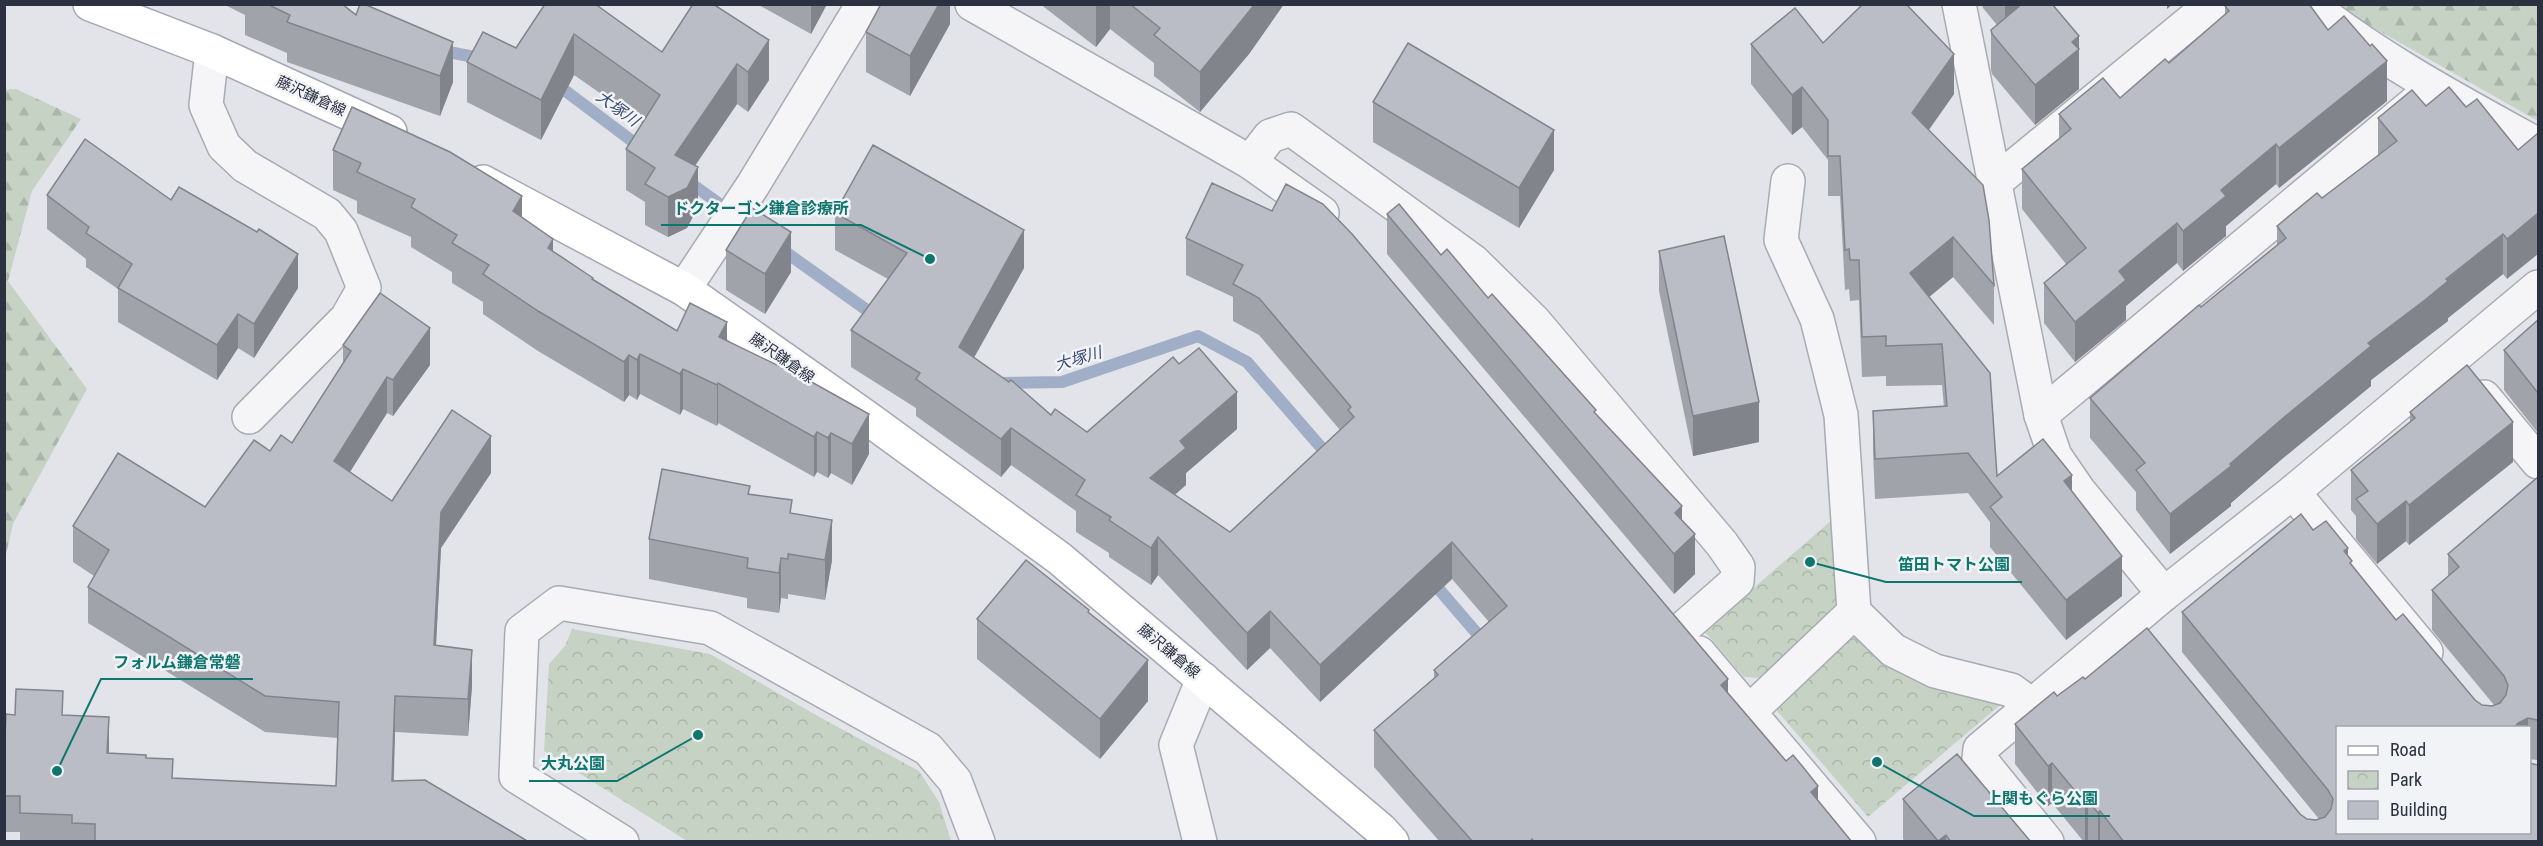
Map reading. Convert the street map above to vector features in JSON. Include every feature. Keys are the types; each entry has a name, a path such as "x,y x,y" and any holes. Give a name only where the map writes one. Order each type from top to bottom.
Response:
{"main road":[{"name":"藤沢鎌倉線","path":"90,4 212,51 390,132 421,149"},
{"name":"藤沢鎌倉線","path":"453,165 684,288 866,417 1059,558 1380,829 1392,842"}],"street":[{"path":"684,288 753,185 863,4"},
{"path":"972,4 1250,162 1318,209 1342,234"},
{"path":"1959,4 2041,415 2055,456 2073,482 2164,594"},
{"path":"1994,183 2212,4"},
{"path":"2310,4 2345,31 2434,87 2538,145"},
{"path":"212,51 206,105 224,146 245,166 327,214 341,231 364,288 346,318 249,417"},
{"path":"2041,415 2434,87"},
{"path":"1250,162 1270,136 1291,129 1473,261 1534,321 1722,544 1738,567 1737,581 1680,631"},
{"path":"1788,181 1781,240 1817,319 1841,415 1854,612 1893,650 1935,672 2011,690 2032,705"},
{"path":"2046,842 1979,758 1980,749 2032,705 2140,631 2164,594 2293,492 2538,287"},
{"path":"2453,358 2538,462"},
{"path":"2293,492 2444,673"},
{"path":"622,842 516,776 522,631 559,603 710,628 928,748 955,781 978,842"},
{"path":"1657,604 1859,842"},
{"path":"1749,712 1854,612"},
{"path":"1200,842 1176,745 1203,679"}],"green space":[{"path":"2341,5 2538,5 2538,121 2358,19"},
{"path":"16,89 81,119 32,191 8,281 87,389 13,524 5,559 4,90"},
{"path":"1833,519 1840,605 1761,678 1744,677 1704,631"},
{"path":"1858,626 2006,700 1868,817 1773,706"},
{"path":"572,629 710,654 919,771 939,802 951,841 687,841 544,751 549,664 565,646"}],"building":[{"path":"267,4 342,4 356,15 360,4 364,4 453,42 440,76 287,22 290,15"},
{"path":"545,4 595,4 662,52 693,4 713,4 769,40 748,72 737,64 675,155 698,167 687,188 668,197 645,184 655,168 626,149 660,95 574,34 541,100 467,62 483,32 516,48"},
{"path":"881,4 939,4 910,56 866,32"},
{"path":"1130,4 1255,4 1200,72 1154,35 1160,28"},
{"path":"1863,4 1906,4 1954,54 1912,113 1983,185 1989,220 1994,285 1953,237 1910,273 1990,373 1997,476 2043,439 2072,475 2064,481 2122,556 2066,600 1990,507 2002,497 1968,453 1875,459 1873,411 1947,406 1942,344 1886,346 1886,336 1862,337 1859,260 1850,260 1849,249 1845,250 1840,156 1828,156 1828,120 1802,87 1792,95 1751,44 1795,8 1823,43"},
{"path":"2022,4 2052,4 2079,36 2072,42 2079,49 2035,85 1991,30"},
{"path":"2226,4 2309,4 2328,30 2344,16 2370,46 2372,44 2387,61 2279,148 2276,144 2221,190 2226,196 2183,231 2177,223 2119,271 2126,280 2075,322 2044,283 2086,248 2022,169 2071,129 2059,114 2103,78 2120,98 2165,59 2169,63 2229,11"},
{"path":"1408,43 1554,130 1519,188 1373,102"},
{"path":"2449,87 2466,107 2477,99 2518,150 2538,133 2538,213 2507,239 2503,234 2446,279 2448,281 2425,300 2368,343 2371,346 2282,419 2230,464 2231,466 2170,514 2136,470 2145,463 2090,398 2199,305 2201,307 2286,238 2277,226 2317,193 2322,198 2397,141 2378,118 2412,90 2426,106"},
{"path":"352,107 450,152 522,196 513,211 553,239 548,248 592,279 677,331 690,303 727,322 719,337 808,380 869,414 852,444 831,433 828,438 817,432 814,437 718,383 717,385 683,369 680,374 640,354 637,360 629,355 624,362 538,311 483,274 489,265 452,243 457,235 411,207 415,199 357,172 361,163 333,150"},
{"path":"85,139 171,200 179,187 257,232 259,229 298,254 254,324 238,314 217,345 118,288 132,264 86,233 89,227 47,195"},
{"path":"873,145 1024,230 959,347 1009,382 1011,380 1051,415 1055,409 1087,432 1173,357 1179,364 1199,348 1237,392 1180,441 1186,448 1150,478 1230,532 1354,417 1348,410 1351,407 1259,298 1233,284 1243,265 1186,238 1212,183 1272,211 1286,184 1323,204 1352,234 1728,679 1721,685 1786,761 1793,755 1803,767 1818,786 1811,792 1852,842 1534,842 1532,839 1530,842 1473,842 1374,730 1438,675 1434,670 1507,606 1452,542 1320,665 1270,611 1247,633 1158,537 1151,548 1109,520 1111,517 1076,495 1085,480 1011,428 1001,439 916,379 920,373 851,330 907,253 835,213"},
{"path":"1399,204 1441,255 1447,249 1488,298 1492,294 1596,410 1594,412 1682,506 1675,513 1695,534 1674,554 1387,214"},
{"path":"752,208 791,232 765,274 726,250"},
{"path":"1724,236 1759,402 1693,416 1659,251"},
{"path":"380,293 430,328 393,380 387,377 334,461 392,501 452,410 491,436 441,512 434,645 472,650 468,699 395,696 392,781 425,780 529,842 95,842 95,824 72,823 72,815 20,813 20,796 4,796 6,714 15,715 16,689 63,691 62,715 109,717 107,753 173,759 172,778 336,786 339,702 265,696 88,587 109,550 73,526 118,453 205,507 254,440 270,451 281,435 292,443 351,351 343,345"},
{"path":"2538,320 2538,393 2504,350"},
{"path":"2467,365 2513,422 2409,505 2406,501 2377,524 2356,499 2368,491 2351,470 2415,418 2410,412"},
{"path":"662,469 750,486 748,494 792,500 790,513 832,520 825,560 788,554 788,559 781,558 779,573 747,568 748,558 649,539"},
{"path":"2538,477 2538,721 2528,718 2516,726 2336,726 2336,834 2531,834 2531,763 2538,765 2538,842 2124,842 2100,811 2098,813 2088,801 2085,803 2052,763 2048,766 2015,724 2054,692 2057,696 2083,677 2085,679 2147,628 2300,814 2307,819 2316,820 2325,817 2331,809 2333,799 2328,790 2182,612 2301,514 2313,530 2326,521 2348,548 2344,551 2352,561 2350,563 2396,620 2403,614 2475,700 2482,705 2492,706 2500,703 2506,695 2508,685 2504,676 2432,590 2459,567 2448,554"},
{"path":"1026,560 1148,660 1100,719 977,619"},
{"path":"1957,754 2031,842 1951,842 1946,835 1938,841 1903,799"}],"waterway":[{"name":"大塚川","path":"439,50 484,59"},
{"name":"大塚川","path":"555,83 644,150"},
{"name":"大塚川","path":"685,179 732,213"},
{"name":"大塚川","path":"777,246 878,318"},
{"name":"大塚川","path":"1000,383 1062,382 1198,336 1247,362 1332,460"},
{"name":"大塚川","path":"1431,580 1486,644"}],"place":[{"name":"ドクターゴン鎌倉診療所","path":"930,259"},
{"name":"笛田トマト公園","path":"1810,562"},
{"name":"大丸公園","path":"698,735"},
{"name":"上関もぐら公園","path":"1877,762"},
{"name":"フォルム鎌倉常磐","path":"57,771"}]}
